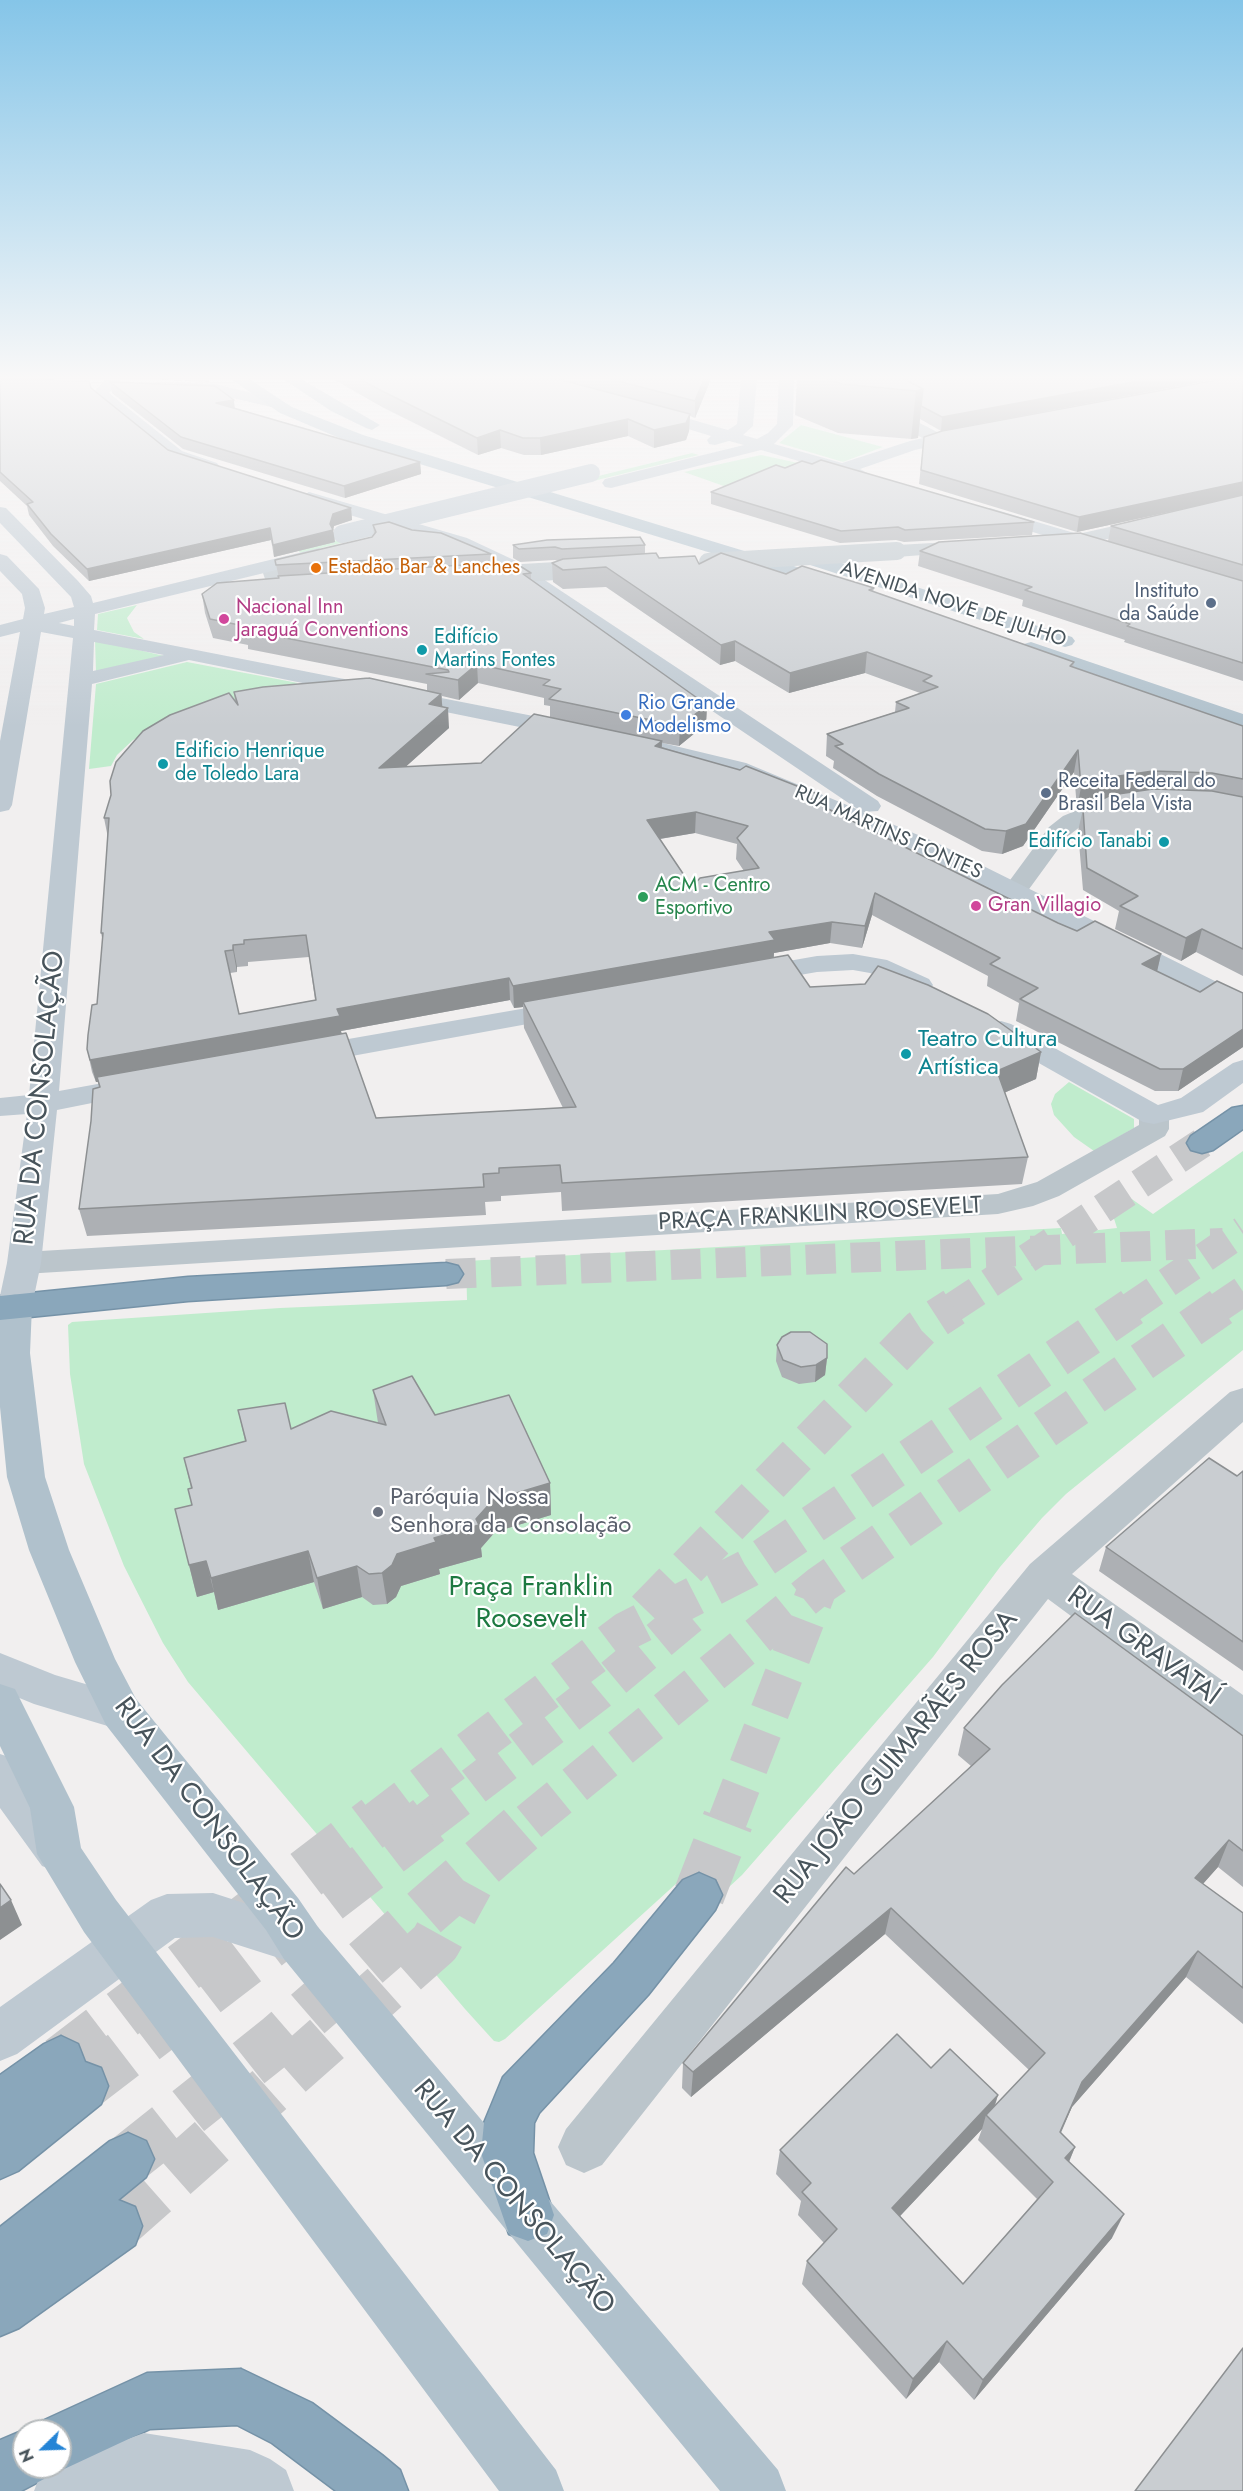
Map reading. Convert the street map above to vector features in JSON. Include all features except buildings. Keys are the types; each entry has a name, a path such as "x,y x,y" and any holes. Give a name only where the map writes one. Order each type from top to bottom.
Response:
{"highway":[{"path":"1202,1143 1243,1115"},
{"path":"8,1307 188,1289 446,1274"},
{"path":"528,2215 507,2152 509,2123 521,2096 631,1979 699,1895"},
{"path":"0,2106 72,2074 0,2153"},
{"path":"18,2247 128,2159"},
{"path":"0,2309 116,2226"},
{"path":"72,2436 147,2401 241,2397 292,2423 362,2475 379,2491"}],"main road":[{"path":"305,495 460,542 489,554 535,582 724,740 762,777"},
{"path":"0,632 34,616 188,579 342,534 500,495"},
{"name":"AVENIDA NOVE DE JULHO","path":"544,495 776,565 1076,662 1243,722"},
{"path":"193,655 143,622 149,606 188,579 271,567 561,495"},
{"name":"AVENIDA NOVE DE JULHO","path":"597,495 755,541 1243,700"},
{"path":"976,509 1121,553"},
{"path":"0,512 83,603"},
{"path":"0,560 32,594 34,616 0,805"},
{"path":"83,603 168,592"},
{"name":"RUA DA CONSOLAÇÃO","path":"83,603 82,680 43,1103 24,1263 8,1307 26,1477 49,1550 96,1662 121,1712 282,1914 301,1943 757,2491"},
{"path":"0,617 34,616 84,634 592,735"},
{"path":"82,680 193,655"},
{"path":"724,740 862,801 926,847"},
{"name":"RUA MARTINS FONTES","path":"626,742 724,740 762,777 926,847 1243,1006"},
{"path":"732,979 817,964 853,962 901,975 941,997"},
{"path":"287,1059 598,1003"},
{"path":"981,1019 1154,1115 1192,1106 1243,1069"},
{"path":"0,1107 43,1103 160,1082"},
{"path":"0,1671 49,1691 121,1712"},
{"path":"0,1702 52,1807 60,1854"},
{"path":"0,1773 60,1854 123,1947 535,2491"},
{"path":"0,2037 167,1916 213,1915 301,1943"},
{"path":"63,2491 147,2476 250,2479 265,2491"}],"street":[{"path":"1031,544 1078,540 1243,502"},
{"path":"700,562 986,546"},
{"path":"271,567 276,579 283,586"},
{"path":"482,575 579,570"},
{"path":"188,579 283,586 307,585"},
{"path":"1015,891 1058,832 1072,821 1101,809 1148,802"},
{"name":"PRAÇA FRANKLIN ROOSEVELT","path":"24,1263 998,1204 1022,1199 1047,1189 1154,1129 1154,1115"},
{"name":"RUA JOÃO GUIMARÃES ROSA","path":"584,2147 1044,1575 1243,1401"},
{"name":"RUA GRAVATAÍ","path":"1044,1575 1243,1719"}],"green space":[{"path":"520,495 536,495 301,553 297,550"},
{"path":"137,605 127,618 134,632 144,639 97,630 98,614"},
{"path":"95,640 169,657 96,672"},
{"path":"187,662 298,683 162,726 133,740 117,755 111,766 89,769 96,684"},
{"path":"1069,1082 1134,1119 1134,1128 1094,1151 1074,1137 1054,1115 1051,1104 1055,1094"},
{"name":"Praça Franklin Roosevelt","path":"1243,1151 1243,1350 1066,1494 1042,1518 1000,1567 933,1657 742,1875 715,1900 689,1872 499,2042 494,2041 465,2009 188,1682 163,1643 124,1566 84,1464 70,1374 68,1325 72,1322 280,1308 467,1300 466,1261 1061,1228 1062,1234 1117,1228 1110,1206 1119,1190 1153,1214"}],"tunnel":[{"path":"1039,1250 1202,1143"},
{"path":"1130,1308 1243,1231"},
{"path":"1039,1250 1223,1243"},
{"path":"446,1274 1039,1250"},
{"path":"952,1308 1039,1250"},
{"path":"1218,1308 1243,1291"},
{"path":"646,1610 920,1329 954,1307"},
{"path":"375,1822 626,1631 747,1569 1132,1307"},
{"path":"529,1822 819,1586 1221,1307"},
{"path":"727,1822 818,1587"},
{"path":"427,1822 598,1691 694,1611"},
{"path":"61,2061 377,1820"},
{"path":"83,2086 429,1820"},
{"path":"128,2159 279,2039 531,1820"},
{"path":"699,1895 728,1820"},
{"path":"116,2226 435,1943 468,1883"}],"place":[{"name":"Estadão Bar & Lanches","path":"316,568"},
{"name":"Instituto da Saúde","path":"1211,603"},
{"name":"Nacional Inn Jaraguá Conventions","path":"224,619"},
{"name":"Edifício Martins Fontes","path":"422,650"},
{"name":"Rio Grande Modelismo","path":"626,715"},
{"name":"Edificio Henrique de Toledo Lara","path":"163,764"},
{"name":"Receita Federal do Brasil Bela Vista","path":"1046,793"},
{"name":"Edifício Tanabi","path":"1164,842"},
{"name":"ACM - Centro Esportivo","path":"643,897"},
{"name":"Gran Villagio","path":"976,906"},
{"name":"Teatro Cultura Artística","path":"906,1054"},
{"name":"Paróquia Nossa Senhora da Consolação","path":"378,1512"}]}
